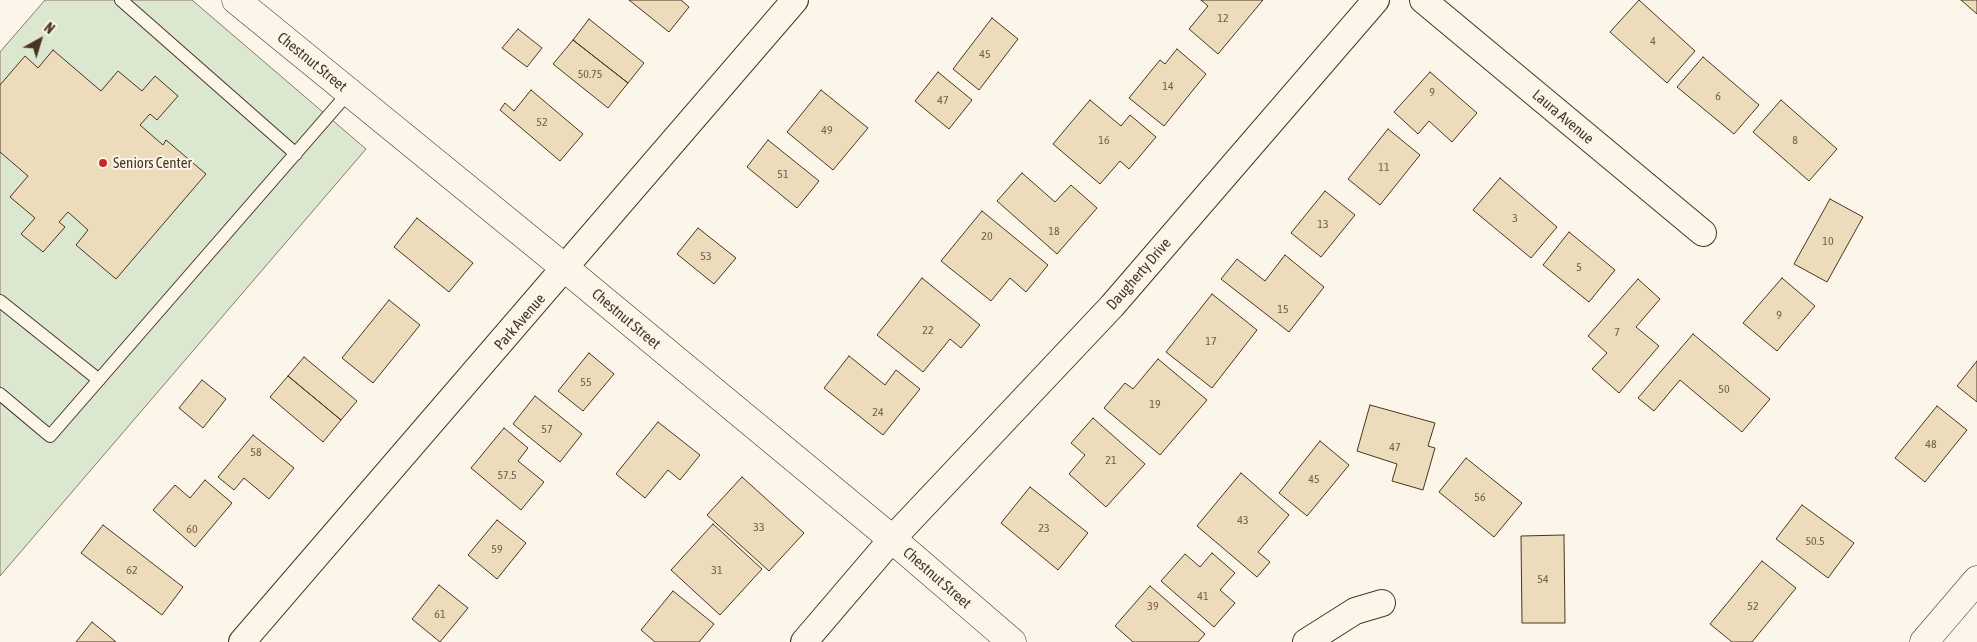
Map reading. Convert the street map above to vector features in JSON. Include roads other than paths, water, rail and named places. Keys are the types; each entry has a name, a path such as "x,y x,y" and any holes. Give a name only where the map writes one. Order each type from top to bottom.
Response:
{"street":[{"name":"Chestnut Street","path":"236,0 566,269 892,539 1012,642"},
{"name":"Park Avenue","path":"242,642 566,269 795,0"},
{"name":"Daugherty Drive","path":"804,642 892,539 1112,306 1376,0"},
{"name":"Laura Avenue","path":"1423,0 1703,233"},
{"path":"1924,642 1977,580"},
{"path":"1306,642 1355,611 1382,603"}],"lane":[{"path":"121,0 296,154"},
{"path":"0,394 50,436 349,92"},
{"path":"0,300 99,380"}],"place":[{"name":"Seniors Center","path":"103,163"}]}
